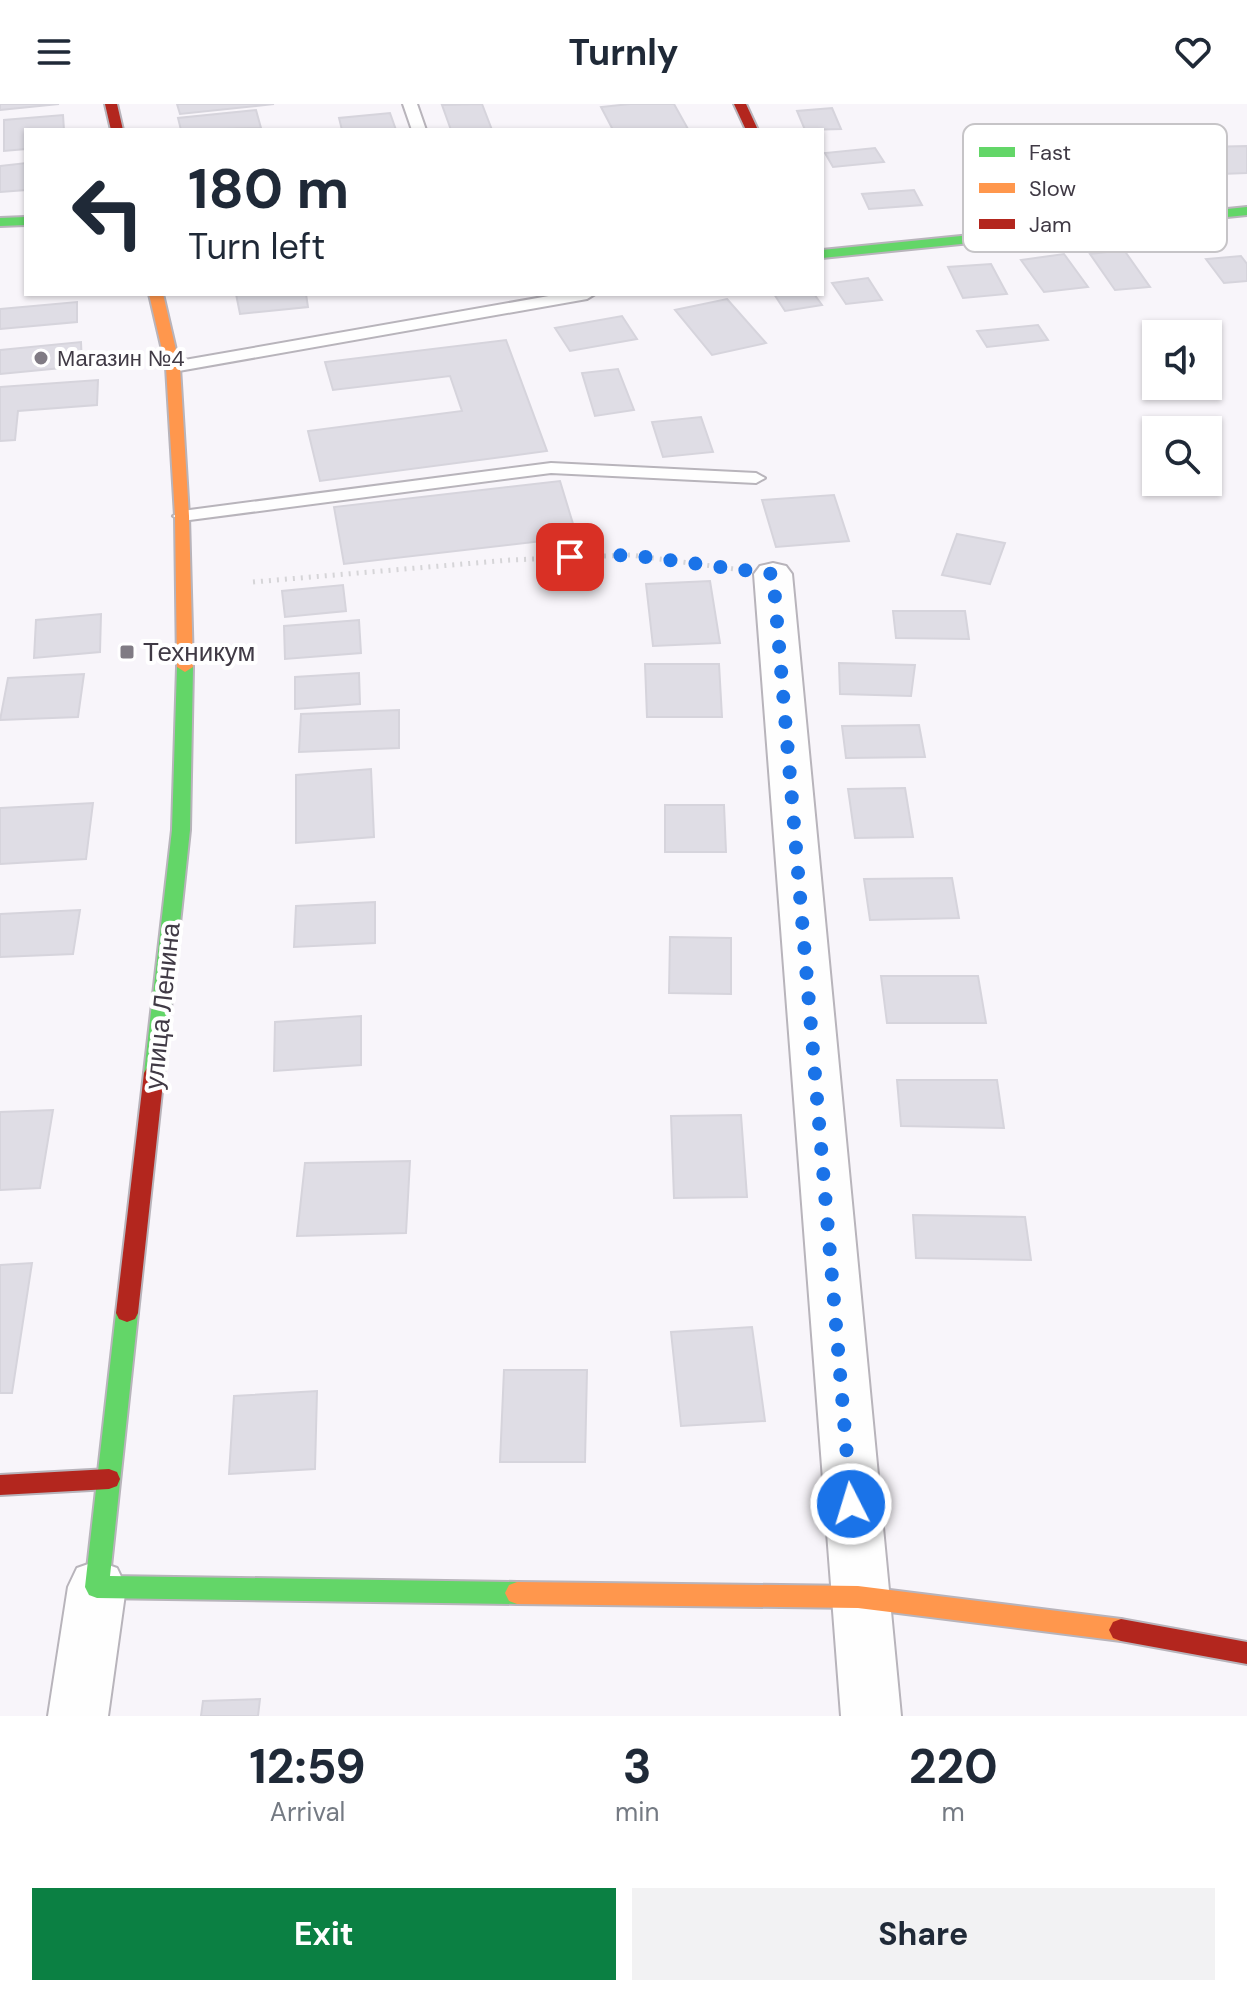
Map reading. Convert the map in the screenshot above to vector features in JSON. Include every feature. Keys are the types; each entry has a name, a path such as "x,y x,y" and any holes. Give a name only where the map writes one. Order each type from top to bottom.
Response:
{"main road":[{"path":"111,104 117,128"},
{"path":"740,104 751,128"},
{"path":"1227,213 1247,211"},
{"path":"0,222 24,221"},
{"path":"824,254 963,240"},
{"name":"улица Ленина","path":"97,1587 181,830 186,701 182,516 173,367 156,296"},
{"path":"0,1485 109,1479"},
{"path":"97,1587 858,1597 1074,1622 1247,1653"}],"street":[{"path":"773,574 858,1597 871,1716"},
{"name":"улица Ленина","path":"78,1716 97,1587"}],"lane":[{"path":"410,104 418,128"},
{"path":"173,367 576,296"},
{"path":"182,516 551,468 756,478"}],"path":[{"path":"253,582 510,560 631,555 773,574"}],"building":[{"path":"0,104 59,104 0,110"},
{"path":"177,104 274,104 180,114"},
{"path":"482,104 491,128 450,128 442,105"},
{"path":"674,104 687,128 612,128 601,107"},
{"path":"832,108 841,129 804,128 797,111"},
{"path":"256,110 261,128 180,128 178,118"},
{"path":"390,113 395,128 342,128 339,118"},
{"path":"63,115 64,128 24,128 24,149 4,151 4,120"},
{"path":"1227,146 1247,146 1247,173 1227,174"},
{"path":"875,148 884,162 833,167 825,153"},
{"path":"24,163 24,190 0,192 0,166"},
{"path":"914,190 922,205 869,209 862,194"},
{"path":"1125,252 1150,287 1115,290 1090,254"},
{"path":"1064,254 1088,287 1044,292 1021,260"},
{"path":"1241,256 1247,264 1247,281 1224,283 1206,259"},
{"path":"991,264 1007,294 963,298 948,267"},
{"path":"868,278 882,300 846,304 832,283"},
{"path":"236,296 306,296 308,307 240,314"},
{"path":"775,296 815,296 822,305 785,311"},
{"path":"727,299 766,343 712,355 675,310"},
{"path":"77,302 77,322 0,329 0,309"},
{"path":"622,316 637,339 570,351 555,328"},
{"path":"1038,325 1048,340 987,347 977,331"},
{"path":"506,340 547,451 320,481 308,431 462,411 450,376 333,390 325,362"},
{"name":"Магазин №4","path":"81,342 82,366 0,374 0,350"},
{"path":"618,369 634,410 595,416 582,373"},
{"path":"98,380 97,405 18,411 15,440 0,441 0,387"},
{"path":"701,417 713,452 663,457 652,422"},
{"path":"560,481 577,537 344,564 334,507"},
{"path":"834,495 849,541 776,547 762,500"},
{"path":"957,534 1005,543 990,584 942,575"},
{"path":"710,581 720,643 653,646 646,584"},
{"path":"343,585 346,611 285,617 282,591"},
{"path":"893,611 965,611 969,639 896,638"},
{"path":"101,614 100,652 34,658 36,620"},
{"path":"359,620 361,653 285,659 284,626"},
{"path":"839,663 915,665 911,696 840,694"},
{"path":"645,664 719,664 722,717 647,717"},
{"path":"359,673 360,704 295,709 295,677"},
{"path":"84,674 78,717 0,720 8,678"},
{"path":"399,710 399,748 299,752 301,714"},
{"path":"919,725 925,757 846,758 842,726"},
{"path":"371,769 374,837 296,843 296,775"},
{"path":"905,788 913,837 855,838 848,789"},
{"path":"93,803 86,859 0,864 0,808"},
{"path":"665,805 724,805 726,852 665,852"},
{"path":"952,878 959,918 870,920 864,879"},
{"path":"375,902 375,943 294,947 296,906"},
{"path":"80,910 73,954 0,957 0,914"},
{"path":"670,937 731,938 731,994 669,993"},
{"path":"881,976 978,976 986,1023 887,1023"},
{"path":"361,1016 361,1065 274,1071 275,1022"},
{"path":"897,1080 997,1080 1004,1128 901,1126"},
{"path":"53,1110 40,1188 0,1190 0,1112"},
{"path":"741,1115 747,1197 674,1198 671,1116"},
{"path":"410,1161 406,1233 297,1236 305,1163"},
{"path":"913,1215 1025,1217 1031,1260 916,1258"},
{"path":"32,1263 12,1393 0,1393 0,1265"},
{"path":"752,1327 765,1421 681,1426 671,1332"},
{"path":"504,1370 587,1370 585,1462 500,1462"},
{"path":"317,1391 315,1469 229,1474 234,1396"},
{"path":"260,1699 258,1716 201,1716 203,1701"}],"traffic: fast":[{"path":"1227,213 1247,211"},
{"path":"0,222 24,221"},
{"path":"824,254 963,240"},
{"path":"154,1073 181,830 185,667"},
{"path":"127,1313 97,1587 517,1593"}],"traffic: slow":[{"path":"156,296 173,367 182,516 185,667"},
{"path":"517,1593 858,1597 1121,1630"}],"traffic: jam":[{"path":"111,104 117,128"},
{"path":"740,104 751,128"},
{"path":"127,1313 154,1073"},
{"path":"0,1485 109,1479"},
{"path":"1121,1630 1247,1653"}],"place":[{"name":"Магазин №4","path":"41,358"},
{"name":"Техникум","path":"127,652"}],"route":[{"path":"570,557 631,555 773,574 851,1504"}]}
